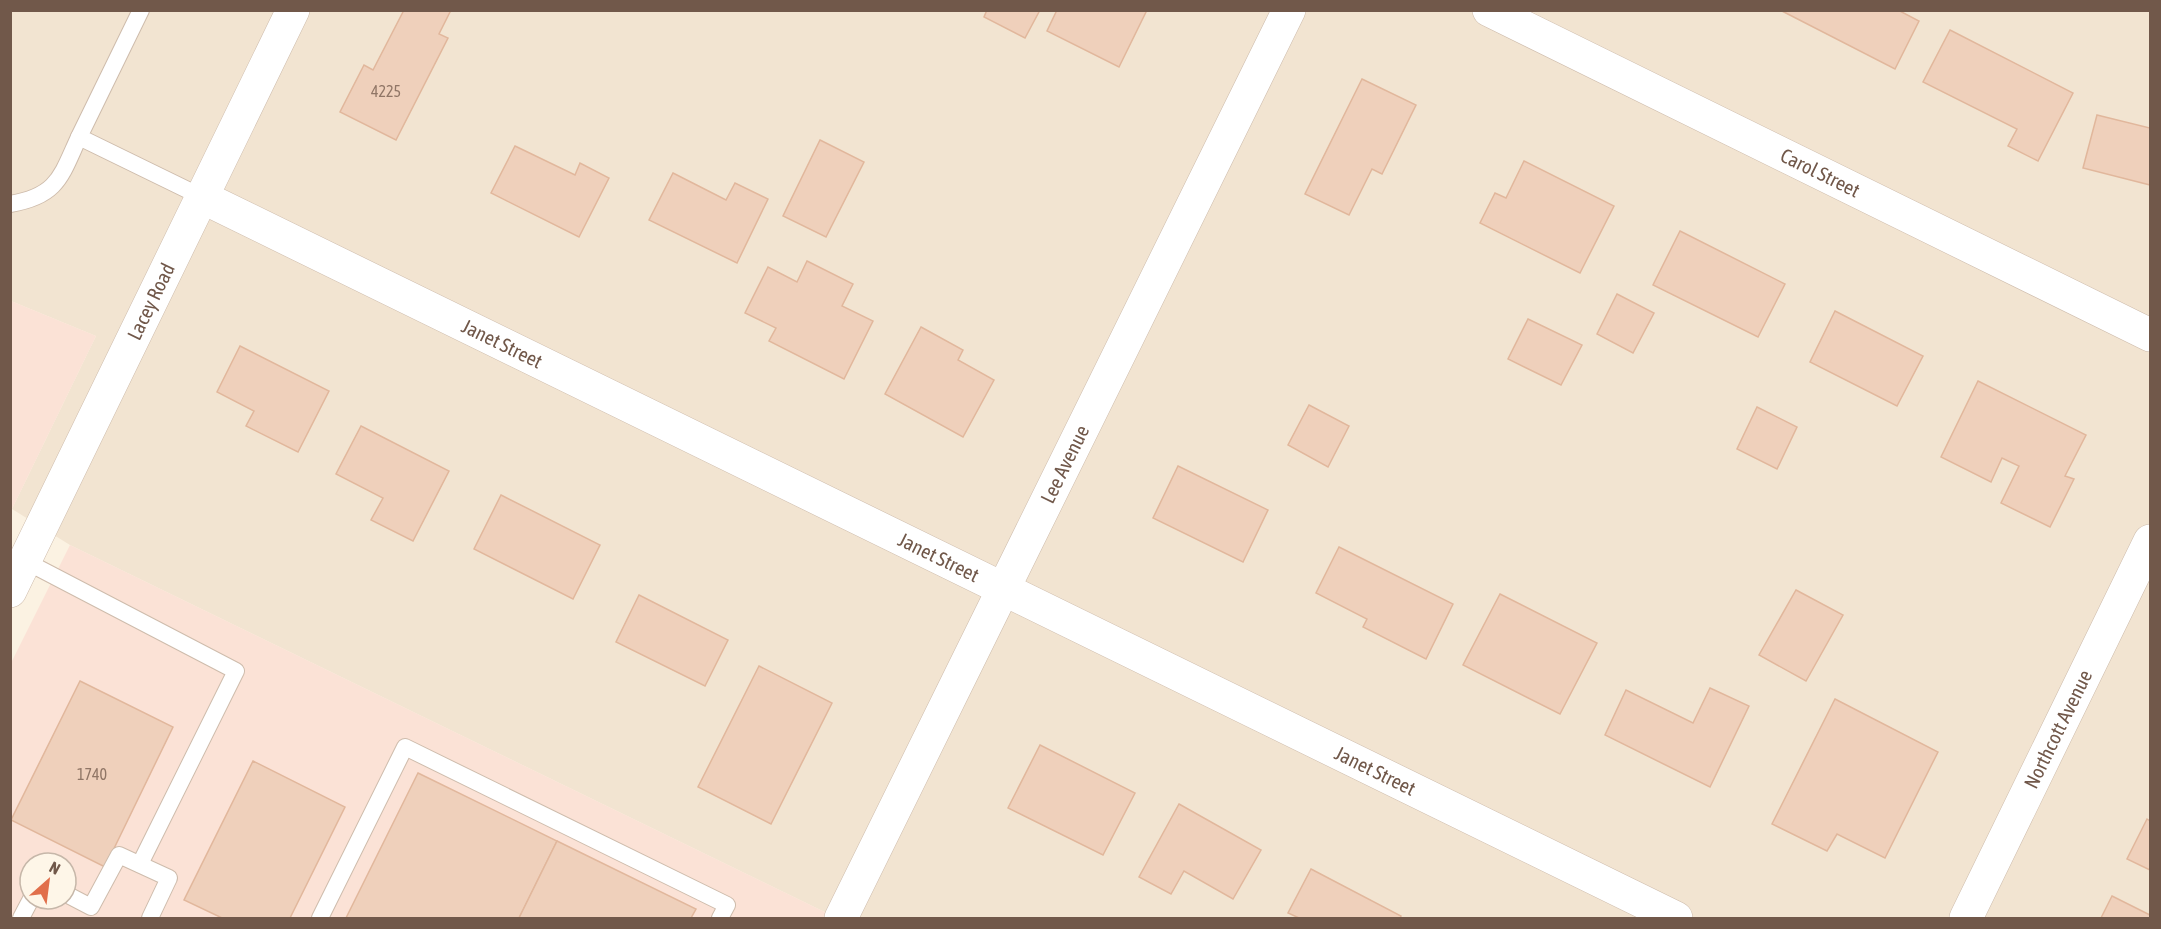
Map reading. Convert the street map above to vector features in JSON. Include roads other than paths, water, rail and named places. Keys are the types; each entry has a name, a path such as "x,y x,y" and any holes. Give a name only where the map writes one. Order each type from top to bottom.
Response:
{"street":[{"name":"Lacey Road","path":"10,591 293,10"},
{"name":"Lee Avenue","path":"842,918 1289,10"},
{"name":"Carol Street","path":"1489,10 2151,335"},
{"name":"Janet Street","path":"202,197 1676,918"},
{"name":"Northcott Avenue","path":"1966,918 2151,541"}],"lane":[{"path":"10,204 40,195 58,183 141,10"},
{"path":"80,137 202,197"},
{"path":"25,561 236,671 140,864"},
{"path":"320,918 405,747 727,905 720,918"},
{"path":"78,900 91,907 119,855 169,878 150,918"}]}
